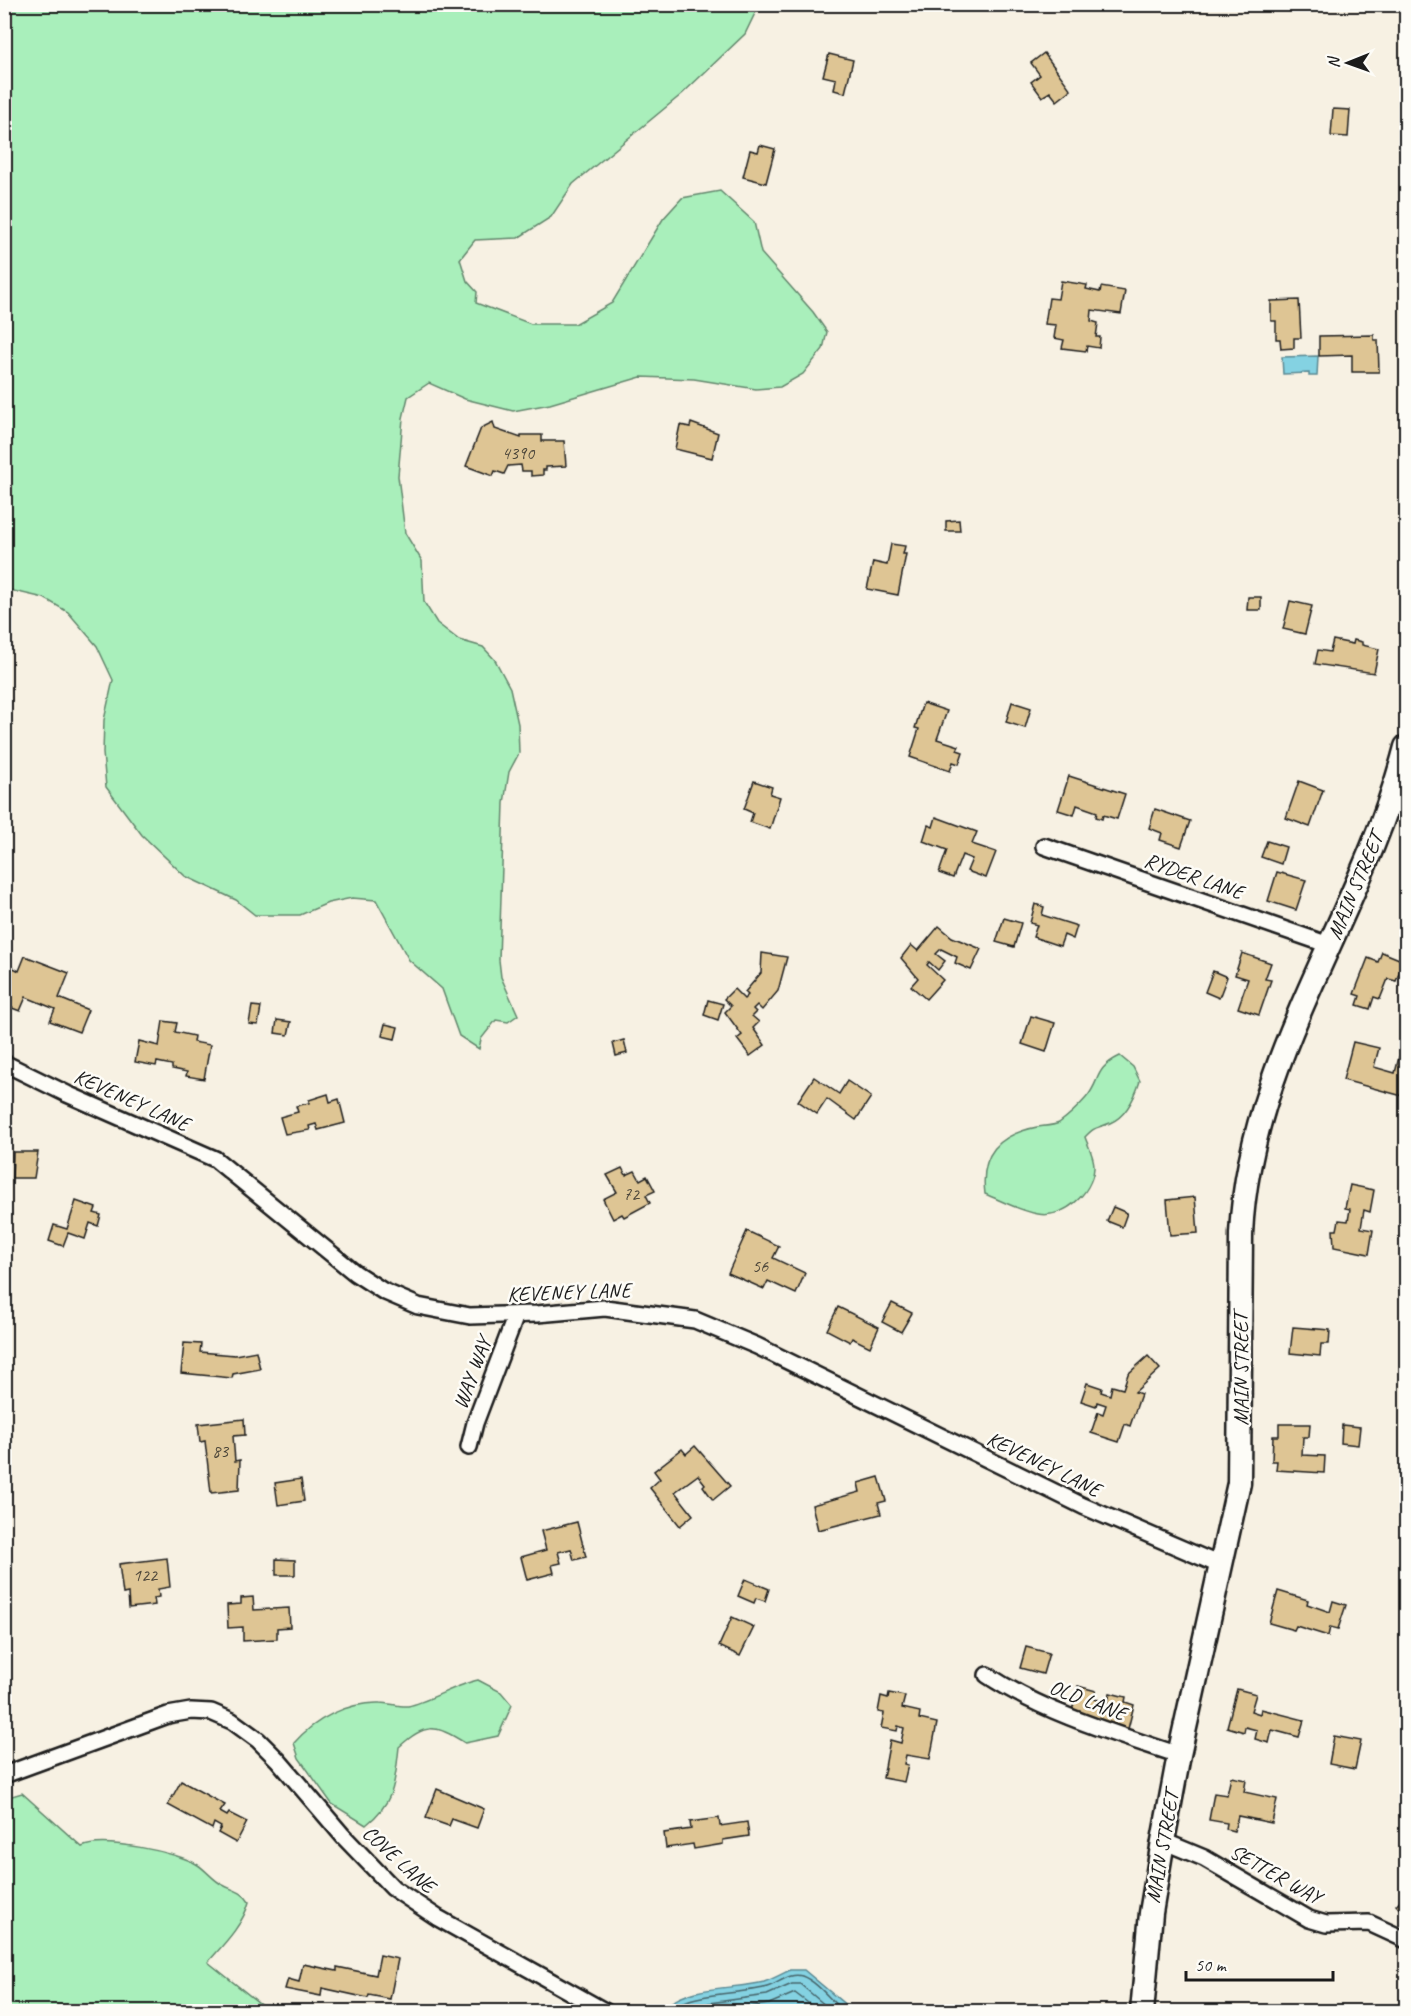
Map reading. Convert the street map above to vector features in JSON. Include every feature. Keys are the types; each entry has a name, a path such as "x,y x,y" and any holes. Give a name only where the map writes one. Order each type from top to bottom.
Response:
{"main road":[{"name":"MAIN STREET","path":"1142,2012 1151,1913 1162,1841 1239,1483 1243,1196 1261,1114 1287,1039 1401,788 1407,747"}],"street":[{"name":"RYDER LANE","path":"1044,846 1329,945"},
{"name":"KEVENEY LANE","path":"4,1063 67,1094 215,1159 323,1249 383,1291 418,1306 470,1316 605,1308 695,1320 757,1346 1083,1506 1222,1566"},
{"name":"WAY WAY","path":"469,1447 475,1423 516,1315"},
{"name":"OLD LANE","path":"987,1675 1017,1695 1108,1731 1179,1755"},
{"name":"COVE LANE","path":"4,1775 168,1715 190,1711 211,1712 232,1721 258,1740 370,1866 416,1905 606,2012"},
{"name":"SETTER WAY","path":"1162,1841 1204,1858 1309,1919 1326,1924 1369,1923 1407,1940"}],"green space":[{"path":"4,5 759,5 745,34 682,94 573,184 551,217 518,238 475,240 460,259 467,281 477,292 476,303 531,324 575,324 612,303 663,219 682,198 720,191 754,222 761,253 813,312 827,332 823,349 803,374 780,387 756,389 694,379 641,377 550,404 513,411 465,399 429,383 408,397 403,418 398,476 405,533 422,561 424,602 437,623 459,640 483,647 495,660 510,688 518,724 519,753 509,772 504,803 499,960 501,977 518,1015 508,1022 496,1020 481,1039 479,1049 459,1036 442,989 409,960 376,900 352,898 328,903 300,915 255,915 236,900 185,876 142,835 106,787 103,753 104,720 113,680 97,646 68,612 44,598 5,589"},
{"path":"1120,1056 1133,1067 1140,1081 1126,1111 1116,1120 1094,1129 1085,1137 1094,1168 1088,1187 1075,1203 1057,1213 1038,1214 1011,1206 985,1194 986,1168 994,1148 1012,1135 1059,1123 1091,1092 1105,1066"},
{"path":"478,1680 501,1692 512,1705 498,1736 465,1743 446,1732 430,1729 423,1730 408,1739 399,1747 394,1781 388,1799 383,1808 366,1825 332,1804 299,1758 294,1743 312,1726 332,1714 368,1703 408,1706"},
{"path":"22,1793 82,1847 92,1844 123,1845 174,1855 198,1865 220,1883 244,1896 249,1902 242,1919 208,1962 269,2011 5,2011 5,1798"}],"water":[{"path":"1318,356 1317,376 1309,376 1309,373 1283,374 1282,357"},
{"path":"790,1970 804,1970 847,2006 865,2011 666,2011 665,2007 676,2000 700,1991 764,1982"}],"building":[{"path":"1044,53 1071,90 1057,101 1050,92 1042,97 1031,82 1040,75 1031,63"},
{"path":"829,54 853,60 845,93 834,90 836,79 823,76"},
{"path":"1333,109 1350,110 1348,137 1331,136"},
{"path":"760,145 775,149 766,183 743,177 750,150 758,152"},
{"path":"1061,281 1087,285 1086,289 1100,292 1101,287 1125,291 1121,314 1092,310 1091,321 1098,323 1096,337 1100,337 1099,348 1087,346 1086,351 1062,348 1064,340 1054,338 1056,325 1045,324 1049,298 1058,299"},
{"path":"1299,300 1301,338 1294,338 1294,348 1281,349 1280,339 1276,339 1276,321 1271,321 1271,301"},
{"path":"1374,335 1374,340 1378,340 1379,372 1352,372 1352,355 1319,356 1319,336"},
{"path":"493,422 495,429 521,438 521,435 542,435 542,441 564,441 566,466 546,467 543,475 531,476 531,471 522,471 521,465 508,466 504,474 495,471 493,476 466,466 481,428"},
{"path":"691,423 718,433 712,458 675,449 680,425 690,427"},
{"path":"959,520 960,531 946,531 946,521"},
{"path":"891,544 905,546 903,554 906,554 898,595 867,589 873,562 887,565"},
{"path":"1248,597 1261,597 1261,610 1247,610"},
{"path":"1290,601 1312,606 1305,634 1283,629"},
{"path":"1333,640 1353,644 1354,640 1362,642 1362,645 1379,649 1374,673 1315,664 1318,650 1330,652"},
{"path":"1012,702 1031,708 1025,728 1006,722"},
{"path":"923,703 947,711 937,739 959,746 957,750 963,752 959,764 953,762 950,771 910,757 919,729 915,728"},
{"path":"1069,776 1125,794 1117,819 1103,815 1102,819 1096,817 1097,812 1077,805 1074,815 1058,810"},
{"path":"754,781 772,787 770,794 780,797 770,829 750,822 753,813 744,809"},
{"path":"1299,781 1323,790 1310,827 1286,818"},
{"path":"1155,809 1190,821 1181,847 1160,840 1162,833 1149,828"},
{"path":"936,817 977,832 972,844 996,852 986,878 967,871 972,859 962,855 953,878 939,873 947,850 923,841 928,825 933,827"},
{"path":"1267,841 1286,847 1281,864 1261,857"},
{"path":"1277,872 1306,880 1296,910 1268,901"},
{"path":"1035,904 1044,907 1042,915 1077,926 1073,939 1064,935 1060,946 1033,937 1037,925 1030,923"},
{"path":"1004,918 1021,923 1014,947 996,942"},
{"path":"939,926 952,937 981,949 971,970 955,963 957,957 941,949 936,954 945,961 938,970 929,962 927,965 943,980 926,999 911,986 918,978 901,958 911,945 918,951"},
{"path":"1382,952 1404,961 1396,981 1388,979 1380,999 1374,997 1370,1009 1357,1005 1360,996 1354,994 1368,958 1378,962"},
{"path":"762,953 787,957 778,991 762,1010 757,1005 753,1009 756,1012 752,1016 759,1022 753,1028 765,1045 750,1056 737,1039 742,1035 725,1012 731,1006 724,999 734,989 744,999 748,995 745,992 761,973"},
{"path":"1242,953 1271,963 1265,979 1271,980 1259,1015 1238,1008 1248,979 1235,975"},
{"path":"25,956 69,973 59,998 88,1010 79,1032 50,1021 55,1009 26,997 20,1011 4,1005 6,964 19,971"},
{"path":"1213,971 1227,977 1219,998 1205,992"},
{"path":"708,1000 723,1004 718,1020 704,1015"},
{"path":"252,1006 261,1007 258,1025 249,1024"},
{"path":"1031,1016 1055,1023 1046,1052 1022,1044"},
{"path":"277,1020 291,1022 288,1035 275,1033"},
{"path":"163,1021 177,1023 175,1032 194,1036 193,1042 210,1045 204,1079 186,1076 187,1072 172,1069 172,1065 157,1062 156,1066 135,1062 139,1041 159,1046"},
{"path":"385,1024 398,1027 395,1039 382,1036"},
{"path":"624,1040 627,1053 616,1056 613,1043"},
{"path":"1353,1042 1379,1048 1374,1067 1395,1073 1399,1057 1406,1059 1406,1097 1343,1080"},
{"path":"814,1077 839,1094 847,1081 871,1097 856,1120 827,1099 817,1114 798,1101"},
{"path":"328,1094 330,1102 339,1099 345,1123 318,1130 316,1124 309,1126 310,1130 285,1134 280,1117 298,1112 296,1106"},
{"path":"13,1152 38,1152 34,1178 12,1178"},
{"path":"622,1168 626,1175 635,1171 640,1180 647,1176 655,1191 646,1195 650,1203 624,1217 622,1214 613,1219 603,1199 617,1192 607,1175"},
{"path":"1350,1185 1374,1190 1370,1212 1364,1210 1361,1228 1373,1230 1369,1254 1334,1247 1333,1230 1337,1230 1339,1220 1348,1221 1350,1209 1345,1208"},
{"path":"1195,1197 1198,1233 1170,1235 1167,1200"},
{"path":"76,1201 96,1208 94,1213 101,1215 98,1226 90,1223 85,1239 68,1233 63,1246 49,1241 54,1225 67,1229"},
{"path":"1113,1207 1127,1213 1122,1227 1107,1221"},
{"path":"747,1231 779,1246 773,1258 805,1273 796,1294 768,1281 764,1289 728,1273"},
{"path":"892,1303 912,1313 901,1332 882,1322"},
{"path":"838,1307 879,1327 870,1347 852,1338 850,1342 827,1330"},
{"path":"1293,1327 1330,1330 1329,1344 1321,1344 1320,1356 1290,1353"},
{"path":"184,1343 201,1344 200,1352 235,1355 256,1351 260,1369 233,1374 232,1378 181,1373"},
{"path":"1148,1356 1160,1369 1135,1392 1141,1394 1130,1426 1125,1424 1119,1442 1091,1433 1098,1412 1103,1414 1106,1405 1097,1402 1096,1406 1081,1401 1087,1383 1102,1388 1101,1392 1110,1395 1112,1386 1123,1389 1128,1374"},
{"path":"244,1419 245,1435 233,1436 235,1461 240,1460 239,1490 211,1493 205,1441 200,1442 198,1424"},
{"path":"1279,1424 1310,1424 1309,1437 1303,1437 1302,1455 1325,1456 1324,1473 1276,1470 1277,1461 1272,1461 1273,1436 1279,1436"},
{"path":"1342,1425 1360,1427 1358,1445 1341,1443"},
{"path":"695,1446 730,1486 713,1500 698,1475 675,1492 693,1515 680,1526 650,1488 660,1479 654,1471 682,1449 686,1454"},
{"path":"879,1477 886,1501 878,1503 881,1514 818,1530 812,1505 860,1492 858,1483"},
{"path":"301,1479 304,1501 278,1505 275,1483"},
{"path":"577,1522 586,1557 574,1560 571,1549 558,1552 561,1563 552,1565 554,1573 527,1580 521,1557 546,1550 541,1531"},
{"path":"167,1558 170,1587 158,1589 159,1597 154,1598 155,1605 129,1608 128,1593 123,1594 119,1564"},
{"path":"276,1559 295,1560 295,1575 276,1575"},
{"path":"745,1579 769,1589 765,1601 756,1598 754,1603 738,1596"},
{"path":"1278,1591 1308,1600 1307,1604 1330,1612 1333,1601 1346,1605 1338,1629 1330,1627 1328,1636 1296,1626 1294,1630 1269,1623"},
{"path":"253,1597 254,1610 289,1608 290,1627 277,1628 277,1639 243,1641 243,1627 228,1628 227,1605 241,1604 241,1598"},
{"path":"732,1617 754,1627 740,1656 719,1646"},
{"path":"1026,1647 1049,1653 1043,1674 1020,1668"},
{"path":"1078,1686 1096,1691 1094,1699 1108,1702 1110,1693 1126,1697 1125,1702 1134,1705 1128,1729 1071,1715"},
{"path":"1237,1689 1256,1694 1251,1711 1260,1714 1261,1709 1304,1720 1299,1737 1272,1730 1269,1743 1255,1739 1257,1730 1245,1727 1244,1732 1227,1727"},
{"path":"889,1693 905,1696 902,1708 920,1712 919,1719 937,1723 930,1759 906,1755 904,1764 908,1765 904,1782 883,1778 890,1740 901,1743 904,1728 898,1726 897,1731 881,1728 884,1713 878,1712 881,1696 888,1698"},
{"path":"1334,1736 1361,1741 1355,1769 1329,1764"},
{"path":"1231,1777 1246,1780 1244,1792 1277,1799 1272,1823 1238,1816 1234,1831 1226,1829 1227,1823 1209,1820 1214,1793 1227,1795"},
{"path":"181,1781 225,1805 220,1812 227,1816 229,1813 247,1822 236,1843 218,1833 221,1827 214,1823 212,1829 168,1805"},
{"path":"437,1789 484,1809 477,1828 452,1819 449,1826 426,1818"},
{"path":"719,1818 720,1826 747,1822 749,1836 723,1840 723,1844 694,1849 693,1844 666,1848 664,1833 691,1829 690,1822"},
{"path":"1406,1894 1406,1916 1396,1905"},
{"path":"380,1955 398,1959 390,1999 369,1995 368,1998 322,1988 321,1996 285,1989 288,1979 299,1982 303,1964 337,1971 337,1967 376,1975"}]}
